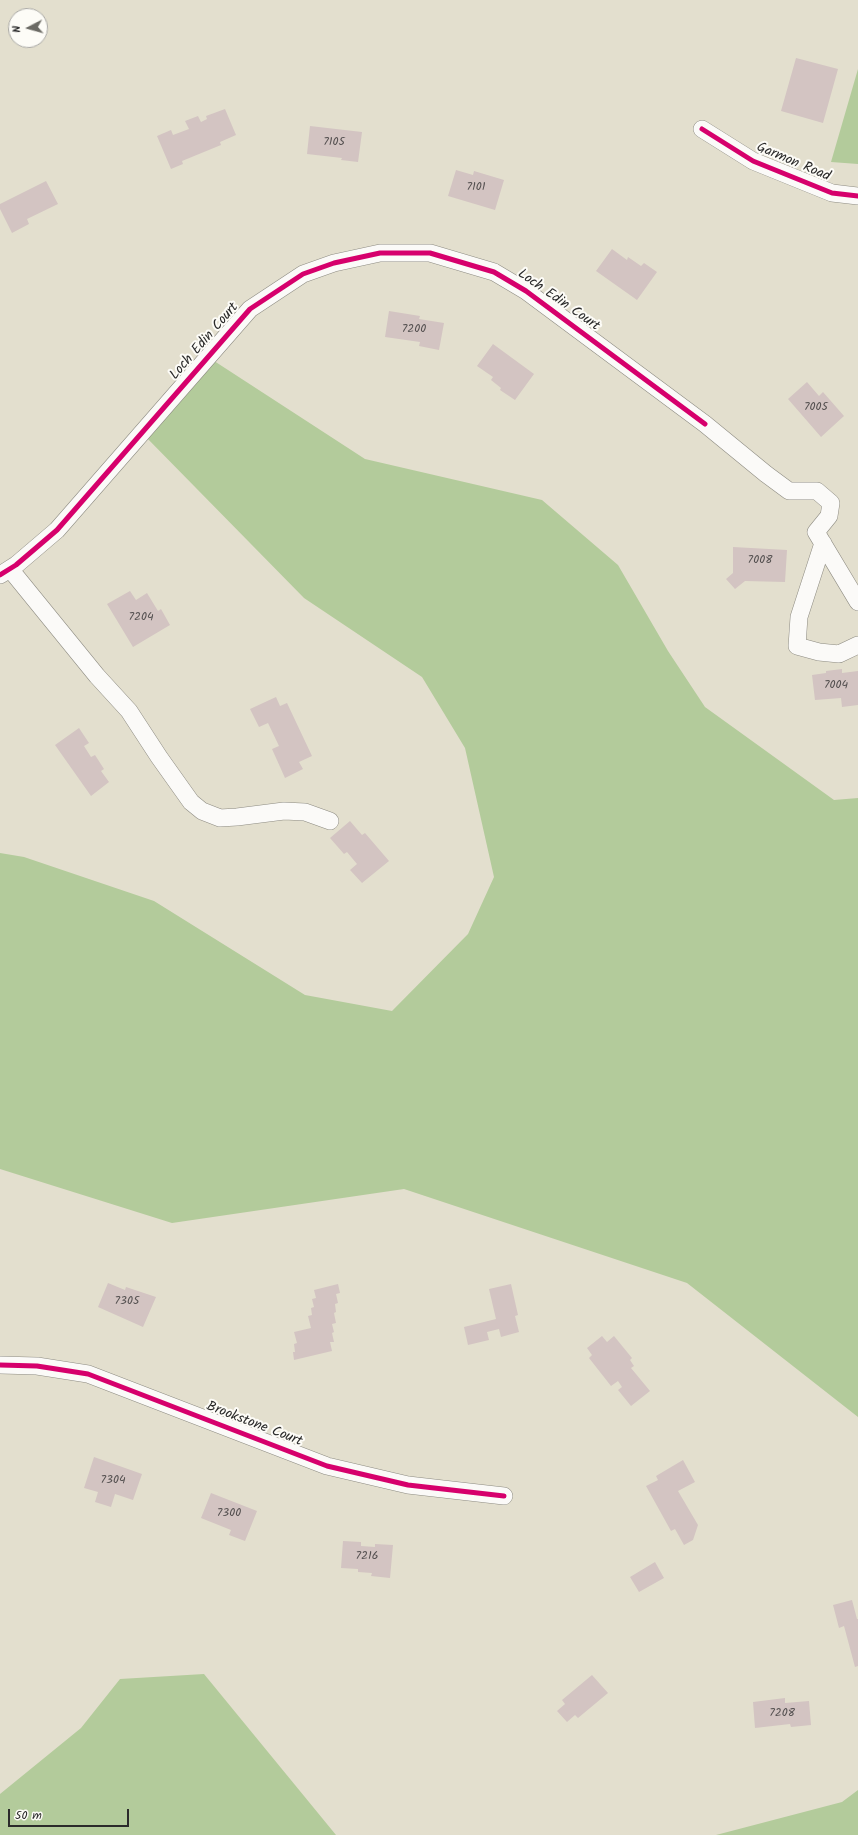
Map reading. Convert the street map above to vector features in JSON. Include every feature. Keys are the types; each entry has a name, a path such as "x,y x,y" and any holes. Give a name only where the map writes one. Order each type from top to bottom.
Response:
{"street":[{"name":"Garmon Road","path":"702,129 753,161 832,193 858,196"},
{"name":"Loch Edin Court","path":"5,572 57,530 250,309 303,274 334,263 380,253 430,253 494,272 526,291 705,424 766,474 790,491 816,491 831,503 829,516 816,532 823,544"},
{"path":"823,544 858,602"},
{"path":"823,544 799,617 797,646 819,652 839,654 858,645"},
{"path":"5,572 129,711 191,802 202,811 220,818 284,811 305,812 330,820"},
{"name":"Brookstone Court","path":"0,1365 37,1366 88,1374 327,1466 408,1485 504,1496"}],"green space":[{"path":"858,69 858,164 831,162"},
{"path":"208,357 365,459 542,500 618,565 668,651 705,707 834,800 858,798 858,1417 687,1283 404,1189 172,1223 0,1169 0,853 24,857 154,901 305,995 392,1011 468,934 494,877 465,748 422,677 304,598 142,433"},
{"path":"204,1674 336,1835 0,1835 0,1794 81,1728 120,1679"},
{"path":"858,1790 858,1835 716,1835 842,1802"}],"building":[{"path":"796,58 838,69 823,123 781,111"},
{"path":"225,109 236,135 220,142 221,145 182,161 183,164 171,169 157,136 171,130 173,135 189,129 185,121 198,116 201,122 207,119 206,116"},
{"path":"310,126 362,132 358,162 341,160 342,158 307,154"},
{"path":"456,170 473,175 474,171 504,180 495,210 448,196"},
{"path":"46,181 58,204 27,219 29,224 12,233 0,209 0,204"},
{"path":"612,249 627,260 628,257 641,266 644,263 657,272 637,300 596,271"},
{"path":"389,311 420,316 419,319 444,323 439,350 419,346 420,342 385,337"},
{"path":"493,344 534,374 515,400 500,390 501,388 491,380 493,377 477,366"},
{"path":"807,382 819,396 823,392 844,416 821,437 788,399"},
{"path":"733,547 787,550 785,582 745,581 735,589 726,579 733,573"},
{"path":"130,591 136,600 147,593 158,611 161,609 170,625 133,647 107,604"},
{"path":"842,669 842,673 858,671 858,705 842,707 841,698 815,700 812,675"},
{"path":"276,697 280,706 287,703 312,756 299,762 303,769 285,778 272,749 279,746 268,723 259,727 250,709"},
{"path":"79,728 89,743 84,746 91,757 95,755 104,769 101,771 109,782 91,796 55,745"},
{"path":"350,821 362,835 365,833 389,861 362,883 350,870 357,864 347,852 344,854 330,838"},
{"path":"108,1283 125,1290 126,1287 156,1297 143,1327 98,1307"},
{"path":"338,1284 340,1293 336,1294 338,1303 335,1304 336,1312 334,1313 336,1323 332,1324 334,1342 330,1342 332,1351 294,1360 294,1344 297,1343 294,1332 311,1328 308,1316 312,1315 311,1308 314,1307 312,1299 316,1298 314,1290"},
{"path":"511,1284 518,1315 515,1316 519,1332 501,1337 499,1329 487,1332 489,1340 468,1345 464,1327 496,1319 489,1289"},
{"path":"602,1336 607,1342 614,1336 632,1358 630,1360 634,1366 631,1368 650,1391 631,1406 618,1390 622,1387 618,1381 611,1386 589,1358 592,1355 587,1348"},
{"path":"94,1457 142,1474 133,1500 115,1494 111,1507 95,1502 98,1492 84,1488"},
{"path":"683,1460 695,1482 678,1491 698,1525 693,1540 684,1545 675,1529 671,1531 646,1486 658,1480 656,1476"},
{"path":"211,1493 257,1511 245,1541 229,1535 231,1530 201,1518"},
{"path":"343,1541 361,1542 361,1546 375,1547 375,1544 393,1545 390,1578 371,1576 372,1573 358,1572 358,1569 341,1568"},
{"path":"655,1562 664,1578 639,1592 630,1577"},
{"path":"852,1600 858,1619 858,1666 855,1667 844,1626 839,1628 833,1605"},
{"path":"592,1675 608,1693 578,1718 575,1715 567,1722 557,1711 565,1704 562,1700"},
{"path":"785,1698 785,1703 809,1701 811,1725 791,1727 790,1724 755,1728 753,1702"}],"cycle path":[{"path":"702,129 753,161 832,193 858,196"},
{"path":"0,575 16,565 57,530 250,309 303,274 334,263 380,253 430,253 494,272 526,291 705,424"},
{"path":"0,1365 37,1366 88,1374 327,1466 408,1485 504,1496"}]}
